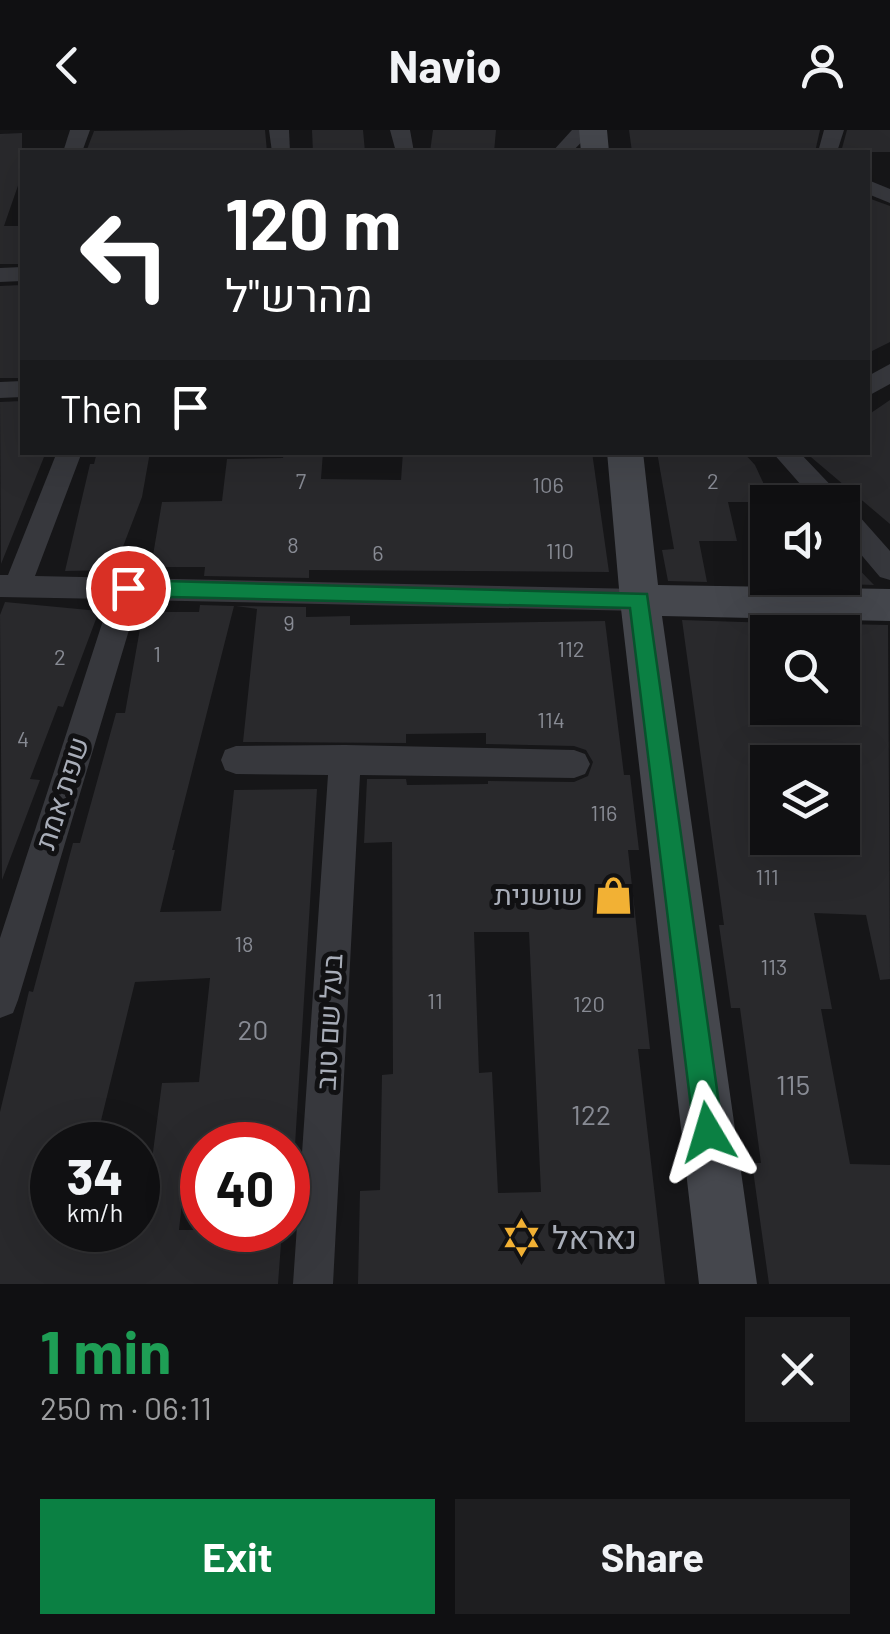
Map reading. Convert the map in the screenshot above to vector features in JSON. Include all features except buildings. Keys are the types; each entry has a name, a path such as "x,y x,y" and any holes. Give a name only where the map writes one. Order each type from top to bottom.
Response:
{"street":[{"path":"563,150 582,130"},
{"path":"69,455 9,586 890,604"},
{"path":"625,455 640,600 728,1284"},
{"path":"787,455 816,485"},
{"path":"860,535 890,569"},
{"name":"שפת אמת","path":"0,1000 128,588"},
{"path":"236,760 574,764"},
{"name":"בעל שם טוב","path":"313,1284 345,760"}],"place":[{"name":"שושנית","path":"613,895"},
{"name":"נאראל","path":"522,1238"}],"route":[{"path":"128,588 640,600 708,1132"}]}
